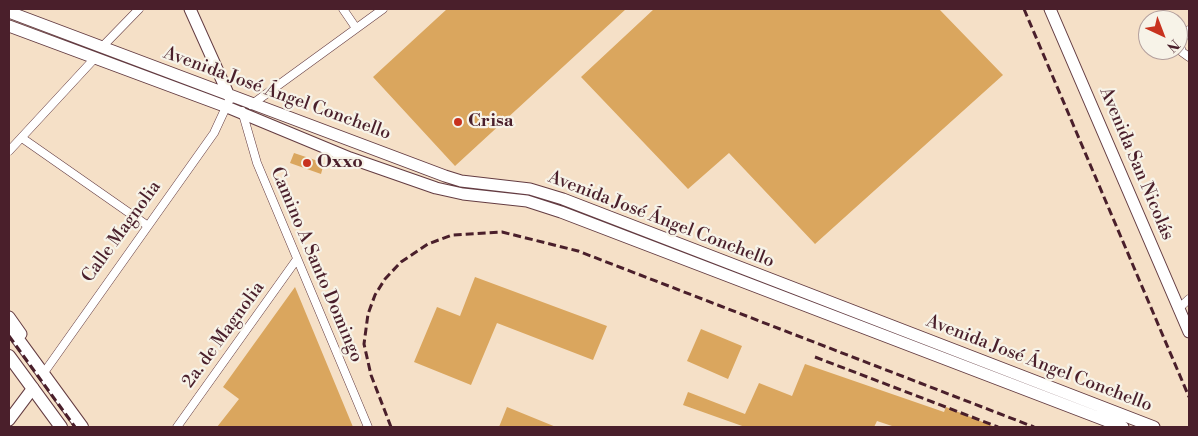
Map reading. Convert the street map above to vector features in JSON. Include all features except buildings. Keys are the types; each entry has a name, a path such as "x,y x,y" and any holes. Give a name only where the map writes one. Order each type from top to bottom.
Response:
{"main road":[{"path":"190,9 228,95 240,112"},
{"name":"Avenida San Nicolás","path":"1050,9 1189,332"},
{"name":"Avenida José Ángel Conchello","path":"9,12 461,181 521,188 563,199 1154,427"},
{"name":"Avenida José Ángel Conchello","path":"9,26 240,112 350,158 442,190 528,201 561,212 1123,427"},
{"path":"9,317 24,340 29,356"},
{"path":"9,327 82,427"},
{"path":"11,362 33,388 61,427"},
{"path":"9,420 33,388"}],"street":[{"path":"102,47 139,9"},
{"path":"343,9 356,28"},
{"path":"240,112 383,9"},
{"path":"1189,30 1180,39 1180,48 1189,57"},
{"path":"9,151 94,58"},
{"path":"227,107 228,95"},
{"name":"Calle Magnolia","path":"43,374 214,133 227,107"},
{"name":"Camino A Santo Domingo","path":"240,112 257,163 368,427"},
{"path":"22,138 148,226"},
{"name":"2a. de Magnolia","path":"177,427 297,259"},
{"path":"1178,309 1189,299"}],"railway":[{"path":"1024,9 1189,397"},
{"path":"391,427 371,375 364,344 368,314 375,295 385,279 401,262 428,244 452,235 502,232 578,251 1034,427"},
{"path":"9,336 75,427"},
{"path":"815,357 998,427"}],"place":[{"name":"Crisa","path":"458,122"},
{"name":"Oxxo","path":"307,163"}]}
